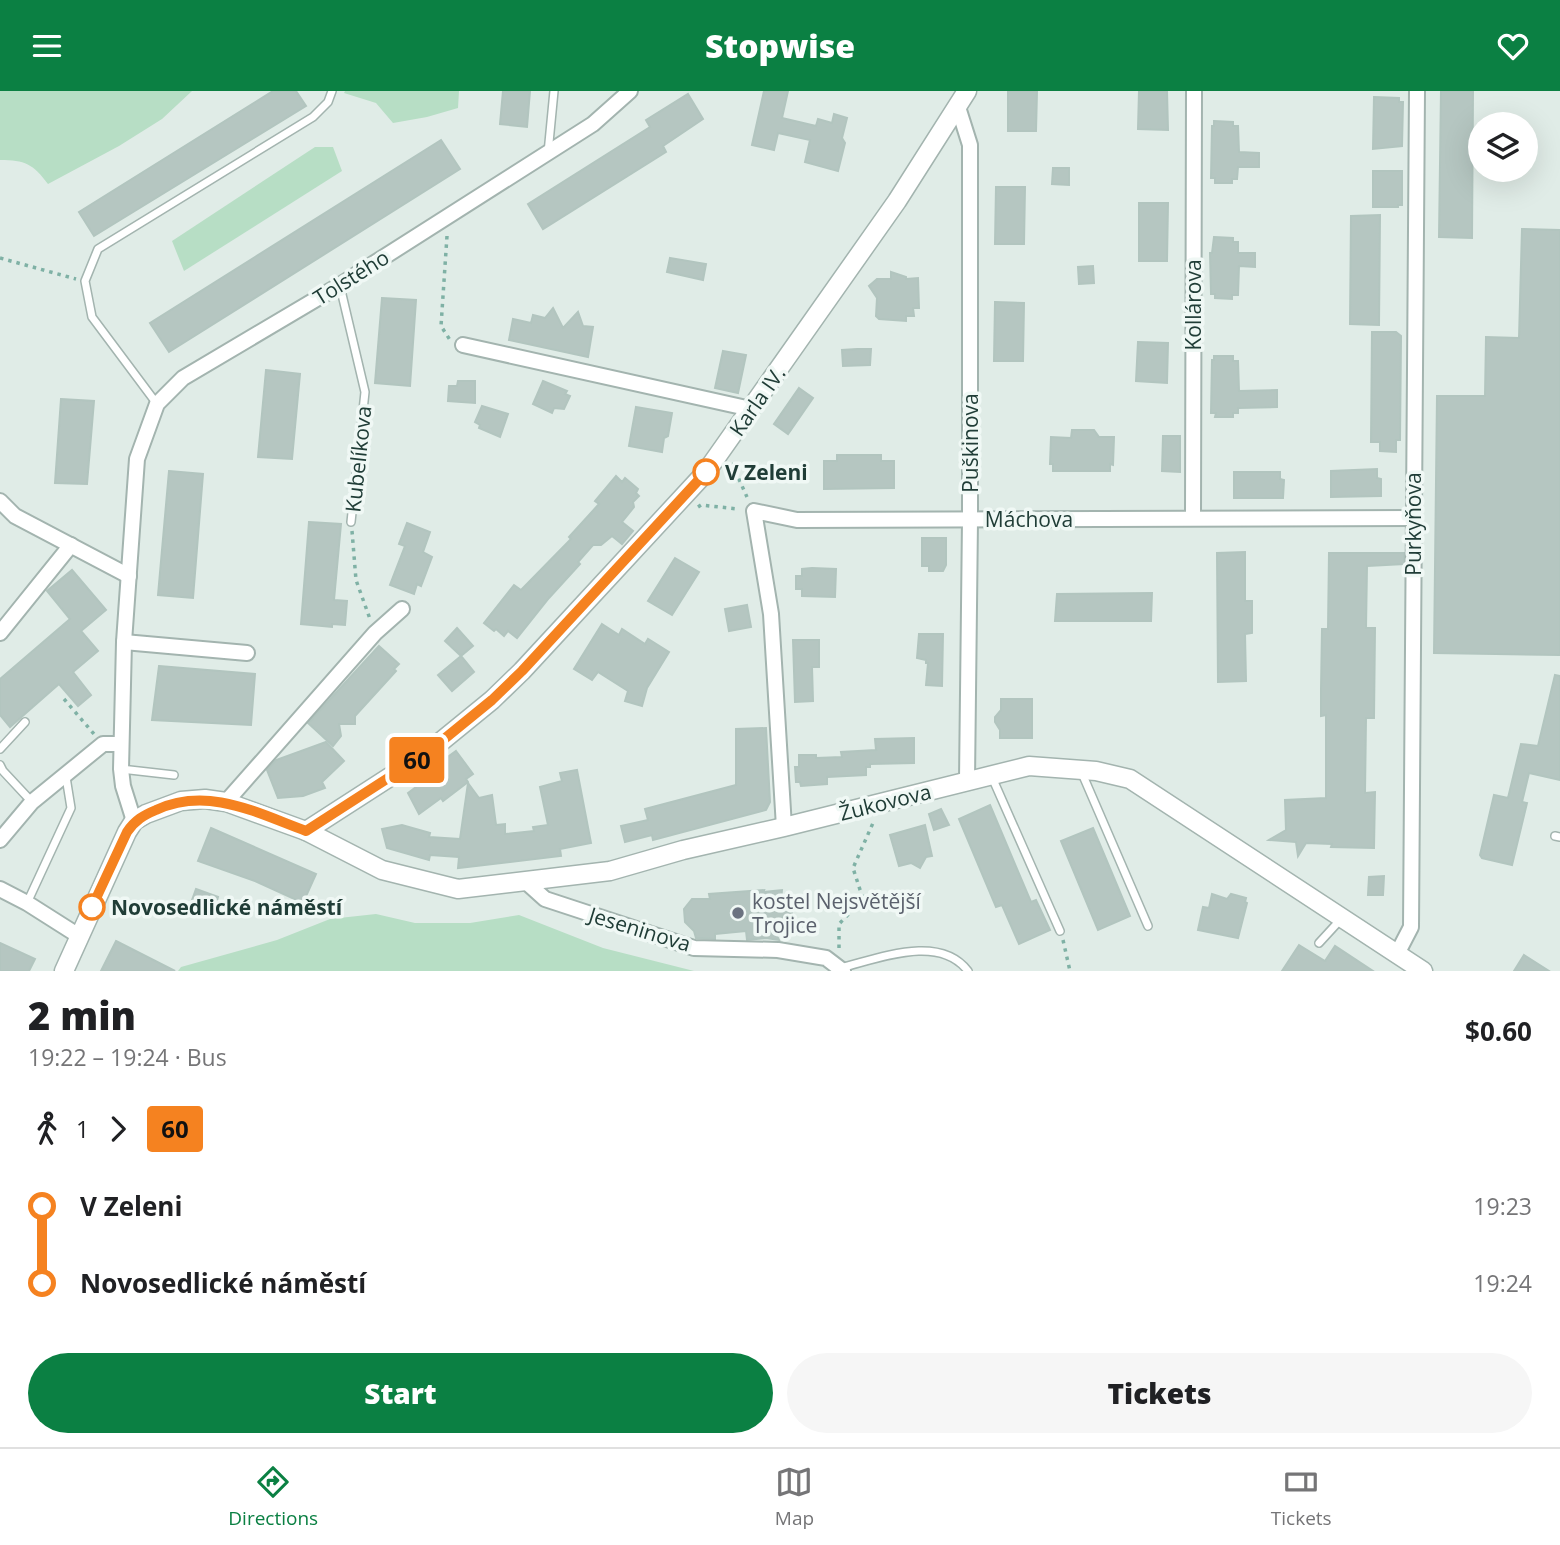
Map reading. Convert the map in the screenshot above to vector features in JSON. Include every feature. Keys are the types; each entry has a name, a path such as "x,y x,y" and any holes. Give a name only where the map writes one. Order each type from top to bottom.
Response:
{"street":[{"name":"Tolstého","path":"124,642 137,459 157,404 183,379 340,285 593,124 630,91"},
{"name":"Karla IV.","path":"306,831 427,753 492,700 706,472 897,201 967,91"},
{"name":"Kollárova","path":"1193,518 1194,91"},
{"name":"Purkyňova","path":"1397,954 1411,927 1417,91"},
{"name":"Puškinova","path":"958,107 970,145 971,520 968,781"},
{"path":"463,345 751,409"},
{"path":"0,501 15,516 129,576"},
{"name":"Máchova","path":"754,511 797,520 1413,518"},
{"path":"754,511 771,614 784,827"},
{"path":"0,633 71,545"},
{"path":"226,802 375,633 402,609"},
{"path":"134,821 123,786 121,769 124,642 247,653"},
{"path":"0,840 32,802 103,744 120,744"},
{"name":"Žukovova","path":"306,831 382,870 458,889 610,871 683,850 1029,766 1081,770 1130,779 1423,971"},
{"path":"64,971 119,846 134,821 181,801 205,799 226,802 306,831"},
{"name":"Jeseninova","path":"526,881 545,899 694,948 778,950 826,958 841,969"},
{"path":"0,889 27,902 79,936"}],"lane":[{"path":"157,404 92,317 85,281 98,249 313,117 328,102 332,91"},
{"path":"548,153 554,91"},
{"name":"Kubelíkova","path":"340,285 365,392 351,522"},
{"path":"0,749 25,722"},
{"path":"0,765 32,802"},
{"path":"121,769 174,775"},
{"path":"1081,770 1148,926"},
{"path":"991,775 1060,931"},
{"path":"27,902 71,808 66,776"},
{"path":"1319,943 1342,918"},
{"path":"841,969 904,952 931,951 961,961 968,971"}],"path":[{"path":"448,216 441,326 448,340 463,345"},
{"path":"0,258 85,281"},
{"path":"736,456 733,466 754,511"},
{"path":"693,509 701,505 754,511"},
{"name":"Kubelíkova","path":"351,522 356,580 375,633"},
{"path":"64,699 103,744"},
{"path":"841,969 839,924 863,899 853,868 882,802"},
{"path":"1060,931 1070,971"}],"green space":[{"path":"0,91 192,91 162,119 119,146 48,184 28,165 0,160"},
{"path":"459,91 458,108 393,123 376,103 344,93"},
{"path":"315,147 333,147 342,171 184,271 172,241"},
{"path":"376,914 415,923 470,923 519,915 603,948 694,971 178,971 181,967 277,940 330,919"}],"building":[{"path":"273,91 296,91 306,106 94,236 79,212"},
{"path":"503,91 530,91 527,127 500,124"},
{"path":"764,91 788,91 782,118 816,126 818,119 832,123 834,114 847,118 842,138 845,143 838,171 805,162 810,140 778,133 774,150 752,145"},
{"path":"1008,91 1037,91 1036,131 1008,131"},
{"path":"1139,91 1167,91 1168,130 1138,129"},
{"path":"1441,91 1473,91 1473,112 1468,112 1468,182 1472,182 1472,238 1439,237"},
{"path":"688,94 703,119 663,146 666,152 543,229 528,204 650,127 646,120"},
{"path":"1374,97 1399,98 1399,102 1403,102 1402,146 1373,149"},
{"path":"1214,121 1233,122 1233,126 1238,126 1239,152 1259,153 1259,167 1238,167 1237,179 1232,179 1232,183 1215,183 1215,178 1211,178"},
{"path":"441,140 460,169 169,352 150,323"},
{"path":"1053,168 1069,168 1069,185 1052,184"},
{"path":"1373,171 1402,171 1402,205 1373,207"},
{"path":"996,187 1025,187 1024,244 995,244"},
{"path":"1139,203 1168,203 1167,261 1139,261"},
{"path":"1380,215 1379,325 1350,324 1351,216"},
{"path":"1522,229 1560,230 1560,655 1434,653 1437,396 1485,396 1486,337 1519,338"},
{"path":"1214,237 1233,238 1233,242 1238,242 1238,253 1255,253 1255,267 1239,266 1238,295 1232,295 1232,299 1215,298 1215,294 1211,294 1210,253"},
{"path":"670,258 706,264 703,280 667,272"},
{"path":"1093,266 1094,283 1079,284 1078,267"},
{"path":"891,272 906,279 918,278 919,308 913,308 914,316 906,316 906,321 879,319 876,316 877,298 869,286 877,279 891,279"},
{"path":"382,298 416,300 410,386 375,383"},
{"path":"995,302 1024,303 1023,361 994,361"},
{"path":"553,308 563,328 578,312 583,326 593,327 588,357 509,340 513,319 531,323 533,315 545,318"},
{"path":"1372,332 1396,332 1401,336 1400,440 1396,440 1396,452 1380,451 1380,442 1371,442"},
{"path":"1138,342 1168,343 1167,383 1136,381"},
{"path":"871,349 870,365 843,366 842,350"},
{"path":"723,351 746,355 738,393 715,388"},
{"path":"1214,356 1233,356 1233,361 1238,361 1239,391 1277,390 1277,407 1238,408 1238,413 1233,413 1233,417 1215,417 1216,413 1211,413"},
{"path":"266,370 300,374 292,459 258,457"},
{"path":"458,381 475,381 475,403 448,401 449,386 457,386"},
{"path":"543,381 567,391 565,394 570,396 564,409 554,408 552,413 533,404"},
{"path":"799,388 813,398 788,434 774,424"},
{"path":"61,399 94,401 87,484 55,483"},
{"path":"482,406 508,414 500,437 479,428 480,425 475,422"},
{"path":"636,407 672,413 662,452 629,446"},
{"path":"1072,430 1094,430 1099,437 1114,437 1113,465 1110,464 1110,471 1053,471 1053,464 1050,464 1051,437 1071,438"},
{"path":"1163,436 1180,436 1180,472 1162,471"},
{"path":"837,455 881,455 881,461 894,461 894,488 824,489 824,461 837,461"},
{"path":"1377,469 1377,478 1381,479 1381,496 1331,497 1331,471"},
{"path":"169,471 203,474 193,598 158,595"},
{"path":"1234,472 1280,472 1280,479 1284,480 1283,498 1234,498"},
{"path":"616,476 622,482 625,478 638,489 636,493 639,496 622,522 633,531 622,544 612,536 601,545 593,545 517,638 508,631 504,636 484,623 514,585 521,590 571,539 569,537 599,504 595,501"},
{"path":"309,522 341,524 334,600 347,601 345,625 332,624 332,627 301,624"},
{"path":"407,523 430,532 423,552 432,557 421,586 417,584 414,594 390,585 405,546 399,544"},
{"path":"922,538 946,538 946,565 943,571 929,571 929,566 922,566"},
{"path":"1245,552 1245,601 1252,601 1252,633 1245,634 1246,681 1218,682 1217,553"},
{"path":"1329,553 1404,553 1404,564 1367,566 1366,628 1375,628 1374,718 1366,718 1365,793 1375,792 1374,848 1331,847 1332,844 1306,843 1298,856 1296,842 1269,840 1286,830 1285,800 1326,798 1326,715 1321,716 1321,689 1322,629 1328,629"},
{"path":"675,558 699,572 672,615 648,601"},
{"path":"802,569 836,569 835,597 802,596 802,589 796,589 796,576 802,576"},
{"path":"72,570 106,610 81,631 98,651 73,672 91,695 78,706 59,684 10,727 0,715 0,679 70,619 47,591"},
{"path":"1152,593 1151,621 1055,621 1057,594"},
{"path":"747,605 751,627 729,631 725,609"},
{"path":"602,624 619,635 622,629 645,644 648,639 669,652 647,688 642,706 625,701 628,691 598,672 592,680 574,669"},
{"path":"457,628 473,646 461,656 445,641"},
{"path":"919,634 943,634 942,686 926,685 928,663 917,658"},
{"path":"793,640 819,640 819,667 812,667 813,701 795,702"},
{"path":"379,646 399,664 394,669 396,671 355,716 355,724 339,724 341,736 333,746 308,723"},
{"path":"461,656 474,672 452,691 438,675"},
{"path":"159,666 255,674 251,725 152,720"},
{"path":"1555,675 1560,676 1560,780 1529,773 1522,802 1527,803 1512,865 1482,858 1480,855 1494,795 1508,798 1521,744 1538,746"},
{"path":"1001,699 1032,699 1032,738 1000,738 995,717 1001,710"},
{"path":"766,728 770,802 766,810 653,840 652,835 625,842 621,826 648,820 645,809 736,785 736,729"},
{"path":"914,738 914,763 870,764 870,767 866,767 866,775 827,777 827,784 801,786 800,782 796,782 795,767 799,767 799,755 816,755 816,758 842,757 841,752 876,750 875,739"},
{"path":"326,742 344,761 322,782 325,788 303,796 278,798 267,770 276,760"},
{"path":"456,751 473,774 466,779 468,782 443,801 441,798 419,814 408,793 416,787 412,783"},
{"path":"577,770 591,843 560,849 561,856 458,868 459,857 430,855 429,860 387,848 382,829 402,825 430,833 429,837 460,839 468,783 479,798 492,795 496,825 505,824 505,834 534,831 533,827 548,825 540,787 562,781 560,773"},
{"path":"990,805 1031,902 1036,900 1050,930 1019,944 1002,905 996,907 959,819"},
{"path":"941,809 949,825 934,830 929,814"},
{"path":"925,825 932,856 926,857 920,868 911,863 899,866 890,835"},
{"path":"211,828 316,874 303,903 255,881 198,861"},
{"path":"1093,828 1130,916 1098,930 1061,841"},
{"path":"1384,876 1383,895 1368,895 1369,877"},
{"path":"196,889 218,897 214,912 191,903"},
{"name":"kostel Nejsvětější Trojice","path":"764,890 763,892 782,890 781,901 791,900 792,917 783,916 785,929 773,928 779,940 747,940 746,931 715,934 715,939 696,938 694,931 685,922 684,909 692,899 710,899 709,894"},
{"path":"1212,894 1227,899 1231,894 1246,898 1238,938 1198,930 1203,907 1209,908"},
{"path":"116,941 175,971 101,971"},
{"path":"0,943 35,959 29,971 0,971"},
{"path":"1299,945 1325,961 1335,946 1373,971 1282,971"},
{"path":"1524,955 1549,971 1514,971"}],"bus line":[{"name":"60","path":"92,907 127,832 134,821 146,814 181,801 205,799 226,802 306,831 427,753 492,700 522,671 706,472"}],"place":[{"name":"V Zeleni","path":"706,472"},
{"name":"Novosedlické náměstí","path":"92,907"},
{"name":"kostel Nejsvětější Trojice","path":"738,913"}]}
